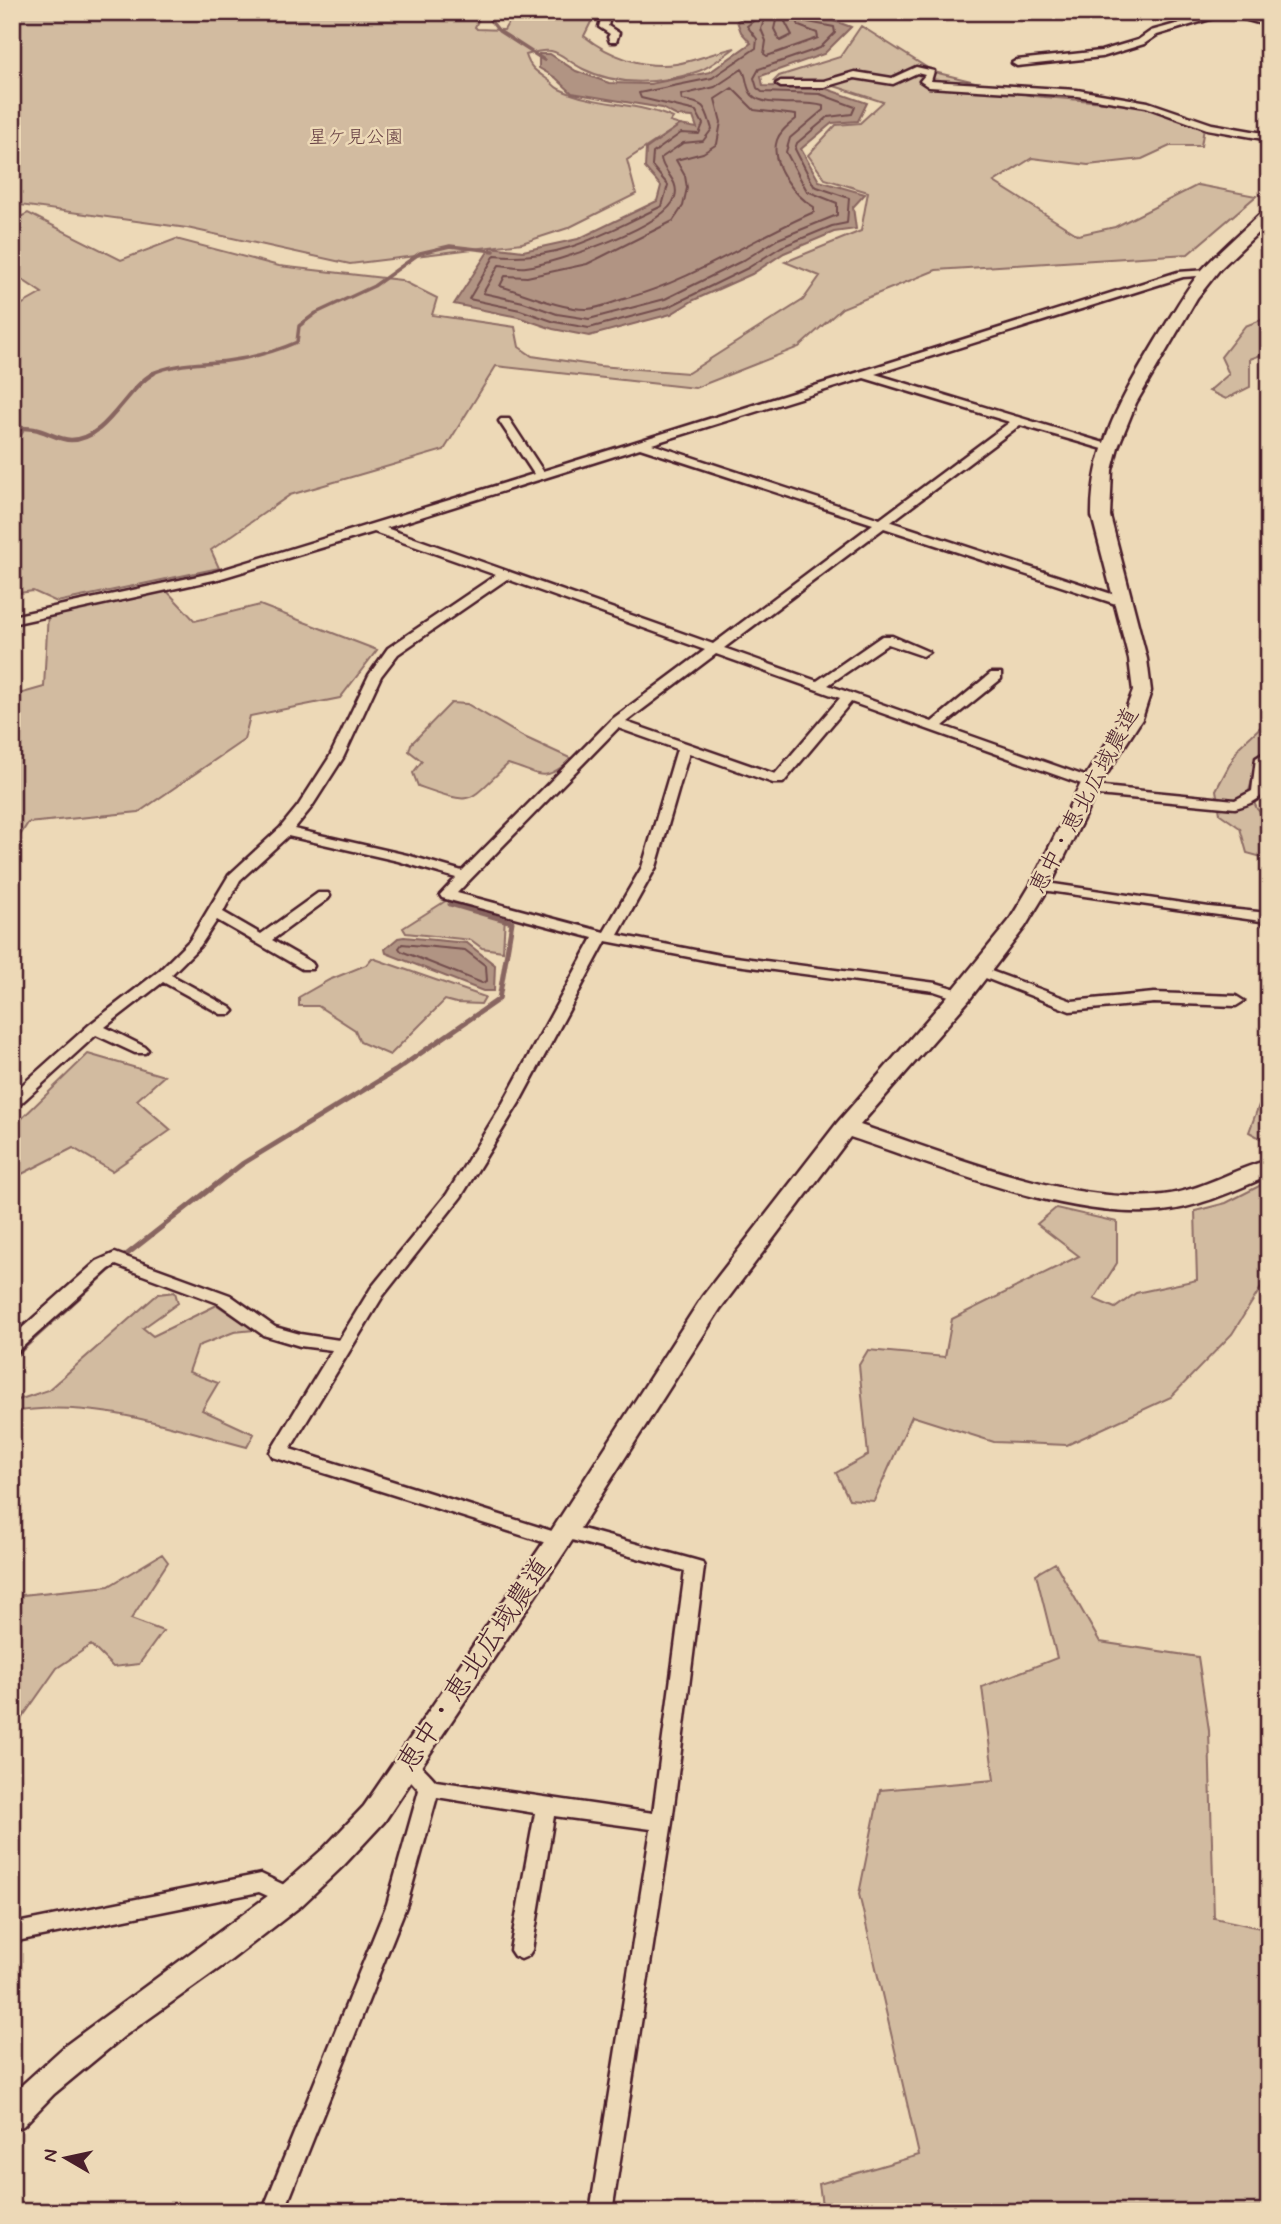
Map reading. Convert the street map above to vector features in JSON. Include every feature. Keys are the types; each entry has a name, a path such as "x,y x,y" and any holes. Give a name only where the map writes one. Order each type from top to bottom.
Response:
{"street":[{"path":"607,12 603,27 615,33 613,40"},
{"path":"1017,63 1102,54 1141,42 1154,33 1226,13 1269,22"},
{"path":"782,84 824,84 855,75 893,80 909,71 927,71 931,74 925,81 929,84 1077,93 1149,106 1210,127 1269,136"},
{"name":"恵中・恵北広域農道","path":"12,2116 62,2066 101,2035 290,1897 374,1814 562,1535 711,1303 845,1128 961,995 1018,923 1040,886 1089,787 1132,719 1142,691 1138,659 1104,531 1099,495 1110,448 1129,399 1183,309 1208,273 1267,217"},
{"path":"12,620 214,576 1182,274 1208,273"},
{"path":"864,374 1110,448"},
{"path":"505,421 541,476"},
{"path":"961,995 936,987 720,959 605,936 447,895 616,723 1018,421"},
{"path":"639,444 1123,602"},
{"path":"372,527 715,649 1089,787 1236,804 1257,797 1262,789 1263,758 1269,754"},
{"path":"12,1103 94,1028 162,976 195,943 234,878 285,831 303,808 336,758 374,675 393,651 504,576"},
{"path":"817,687 887,639 923,652"},
{"path":"932,728 996,676"},
{"path":"616,723 778,780 848,698"},
{"path":"601,2212 662,1822 695,1567 562,1535 279,1452 377,1292 453,1197 511,1103 605,936 649,867 684,747"},
{"path":"285,831 402,858 464,876"},
{"path":"1040,886 1268,917 1269,922"},
{"path":"262,940 323,896"},
{"path":"215,913 307,966"},
{"path":"980,971 1070,1006 1154,998 1236,1001"},
{"path":"162,976 226,1011"},
{"path":"94,1028 140,1050"},
{"path":"845,1128 1041,1191 1120,1205 1165,1203 1203,1194 1269,1167"},
{"path":"12,1347 103,1265 115,1259 224,1299 269,1331 300,1340 343,1346"},
{"path":"408,1766 430,1788 662,1822"},
{"path":"273,2212 397,1904 430,1788"},
{"path":"521,1950 546,1807"},
{"path":"12,1933 261,1883 290,1897"}],"green space":[{"name":"星ケ見公園","path":"12,12 482,12 475,27 477,29 504,30 515,12 596,12 584,36 604,50 639,63 676,64 735,48 699,71 670,79 641,82 597,75 552,51 526,55 534,69 559,89 587,98 659,113 673,118 670,122 680,125 627,160 636,194 568,228 522,243 350,264 187,228 12,204"},
{"path":"861,26 934,72 1033,96 1139,105 1204,128 1201,146 1170,146 1142,159 1088,165 1032,158 994,182 1078,235 1115,227 1198,185 1256,196 1188,254 936,270 842,308 799,347 695,388 496,366 444,450 290,495 211,550 219,568 57,602 33,591 12,594 12,445 16,444 23,432 12,420 12,310 42,293 12,273 12,221 28,213 121,260 176,239 279,266 401,280 437,298 432,315 515,327 519,347 532,356 599,366 688,373 803,300 820,276 785,262 861,231 868,192 825,179 808,155 836,125 860,123 883,102 825,83 774,81 779,76 840,57"},
{"path":"1269,317 1269,352 1250,359 1250,387 1226,399 1209,391 1229,374 1221,357 1245,326"},
{"path":"165,589 195,621 260,605 377,650 340,698 250,716 244,740 139,812 28,823 12,848 12,696 44,687 48,612"},
{"path":"451,703 467,704 522,736 572,759 554,772 541,775 508,764 469,798 450,797 418,786 413,773 422,761 409,751 411,744"},
{"path":"1269,719 1269,753 1259,756 1249,791 1257,809 1269,822 1269,859 1247,853 1240,828 1220,814 1216,790 1239,747"},
{"path":"447,900 505,915 503,951 482,948 471,940 406,933 403,928"},
{"path":"372,958 485,997 481,1004 445,1000 390,1055 360,1042 355,1030 318,1006 299,1006 299,997 329,980 366,965"},
{"path":"88,1054 164,1076 137,1100 171,1130 112,1171 73,1148 12,1179 12,1128"},
{"path":"1269,1102 1269,1143 1249,1132 1259,1105"},
{"path":"1269,1181 1269,1275 1232,1334 1171,1397 1067,1445 994,1442 912,1416 874,1501 849,1499 836,1473 868,1455 859,1365 868,1350 945,1357 952,1319 1079,1256 1037,1224 1056,1208 1117,1222 1117,1263 1094,1299 1115,1308 1136,1293 1197,1280 1195,1211 1226,1203"},
{"path":"175,1292 178,1303 143,1328 153,1336 217,1305 254,1330 234,1332 198,1346 189,1372 218,1383 202,1410 254,1434 247,1447 160,1423 101,1412 42,1409 12,1412 12,1402 48,1390 158,1294"},
{"path":"162,1554 168,1562 131,1619 163,1631 139,1664 113,1667 91,1645 57,1668 12,1732 12,1617 22,1595 109,1586"},
{"path":"1055,1563 1100,1642 1198,1657 1209,1730 1214,1918 1265,1929 1269,2212 823,2212 819,2184 919,2155 859,1894 880,1790 994,1780 982,1687 1057,1658 1036,1574"}],"water":[{"path":"759,12 806,15 851,27 824,54 761,76 763,86 821,87 867,103 858,121 832,123 801,149 819,181 865,194 853,207 856,229 834,232 784,253 752,274 694,300 671,314 589,336 553,329 518,317 454,304 491,247 523,251 578,239 657,201 661,186 645,168 646,149 680,125 697,128 693,117 677,116 662,108 572,93 556,78 539,68 539,54 550,54 576,71 609,83 650,84 710,72 751,43 741,32 737,21"},
{"path":"398,938 467,943 495,965 494,991 483,991 386,953 385,949"}],"waterway":[{"path":"500,12 490,20 499,31 544,60"},
{"path":"151,374 178,366 254,356 297,342 299,326 316,313 374,286 420,253 450,246 494,251"},
{"path":"12,427 39,430 66,440 84,438 105,423 134,390 154,373"},
{"path":"121,1259 242,1164 395,1071 499,999 512,922 450,904"},
{"path":"12,1358 114,1265"}]}
